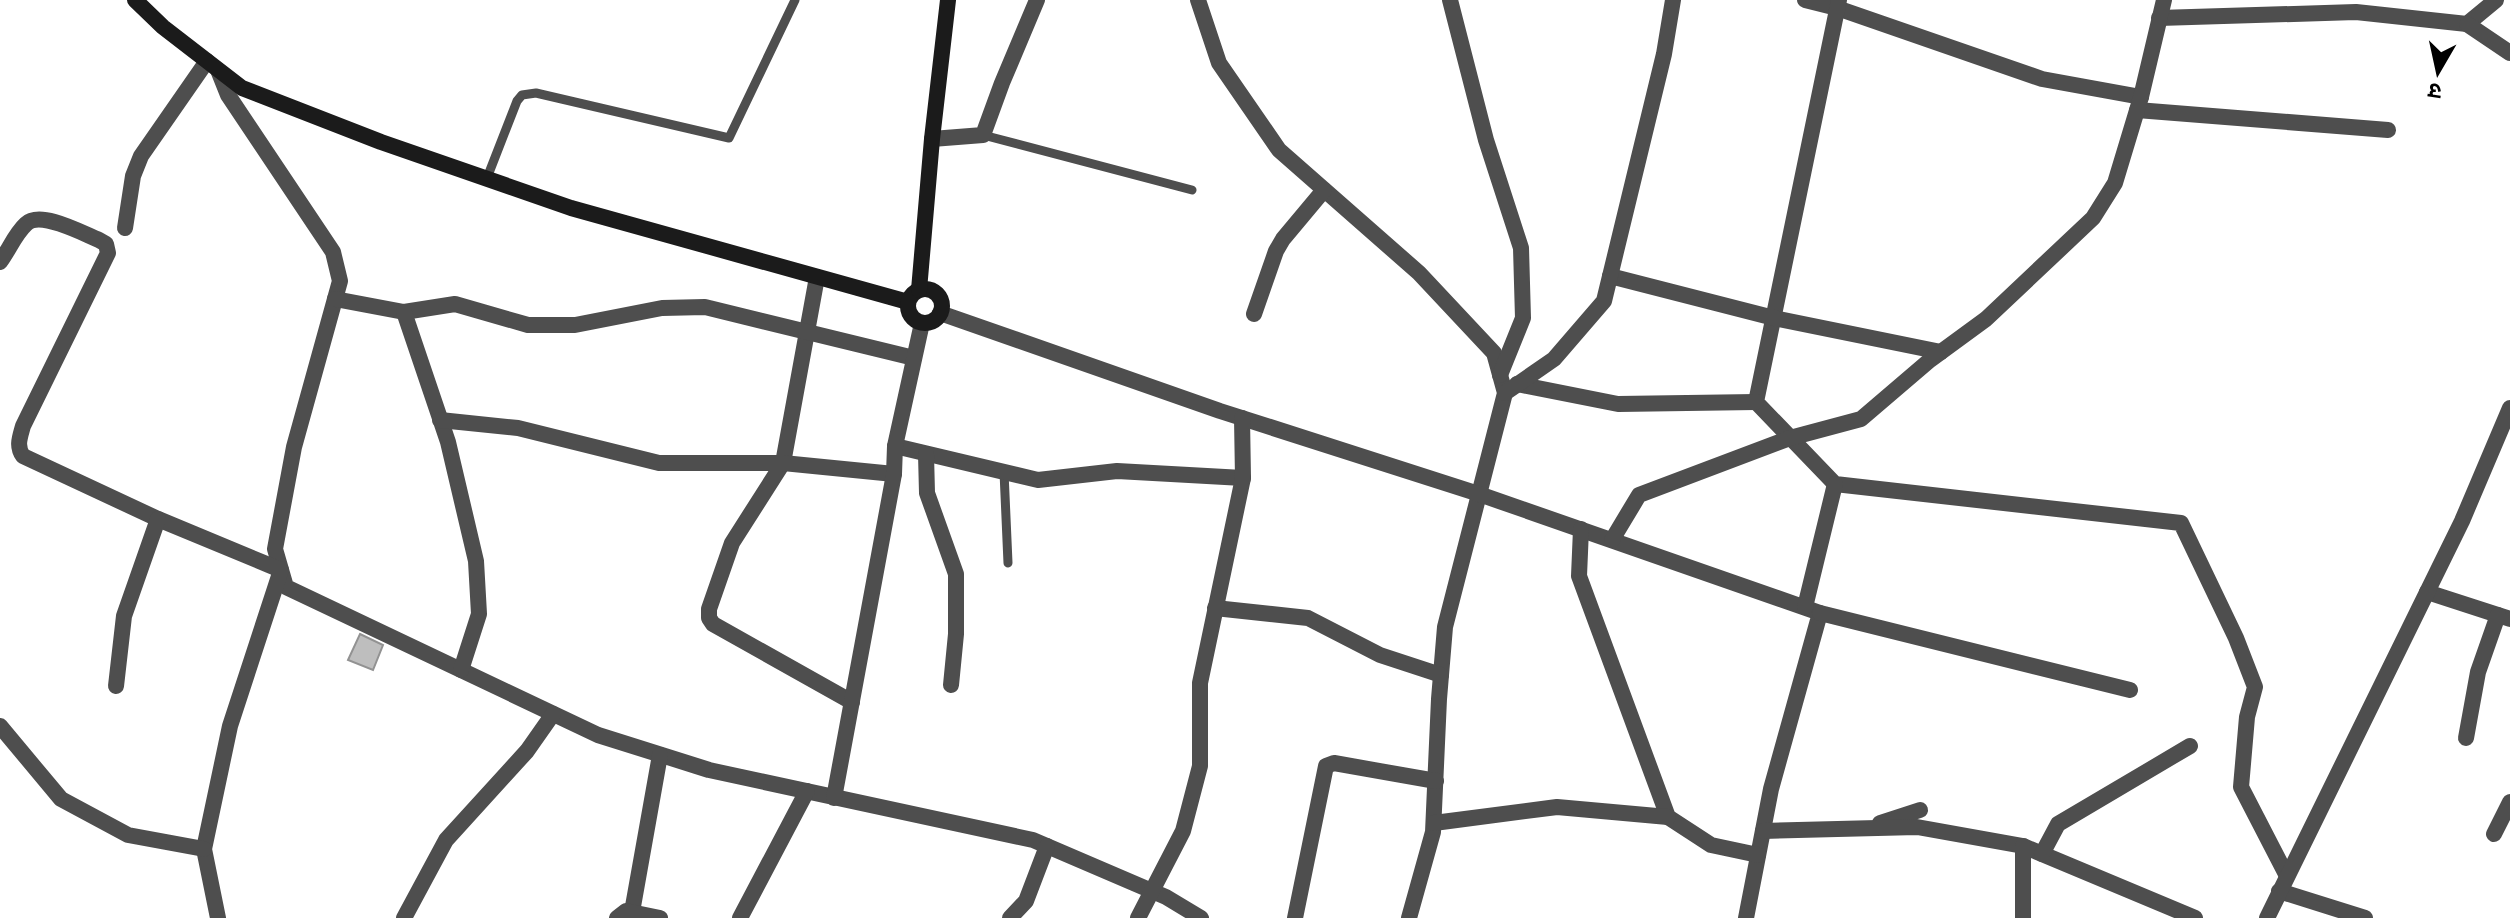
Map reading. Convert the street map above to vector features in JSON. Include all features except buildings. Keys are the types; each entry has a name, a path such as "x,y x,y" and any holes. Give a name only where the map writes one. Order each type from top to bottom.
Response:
{"street":[{"path":"142,3 163,27 242,88 381,142 571,208 817,277 914,296 935,293 941,302 940,313 933,321 922,323 909,313 914,296 948,0"},
{"path":"932,139 983,135 1037,0"},
{"path":"1198,0 1219,63 1279,150 1419,273 1494,353 1500,375 1511,389 1618,404 1756,402 1835,484 2181,523 2236,638 2255,687 2247,717 2241,787 2283,883 2321,911 2365,918"},
{"path":"1450,0 1486,140 1521,248 1523,318 1500,375"},
{"path":"1409,918 1433,832 1445,627 1479,494 1511,389 1554,359 1604,301 1664,54 1673,0"},
{"path":"1805,0 1838,4 2042,79 2139,103 2388,130"},
{"path":"1612,540 1639,495 1790,438 1861,419 1986,319 2093,218 2115,183 2139,103 2164,0"},
{"path":"2467,24 2496,0"},
{"path":"1756,402 1838,4"},
{"path":"2159,18 2356,12 2467,24 2510,53"},
{"path":"125,228 137,164 212,66"},
{"path":"212,66 228,95 333,252 340,281 294,447 275,549 286,587 598,735 709,770 1033,840 1152,891 1201,918"},
{"path":"1254,314 1276,251 1324,190"},
{"path":"0,262 26,224 36,218 46,219 106,244 108,253 23,426 19,450 23,456 158,519 281,570"},
{"path":"1610,276 1774,318 1941,352"},
{"path":"817,277 783,463 732,543 709,609 709,618 713,624 852,702"},
{"path":"335,299 404,312 455,304 528,325 575,325 662,308 705,307 914,358"},
{"path":"404,312 448,442 476,561 479,614 461,670"},
{"path":"940,313 1242,418 1479,494 1812,610 2130,690"},
{"path":"834,798 894,474 895,446 922,323"},
{"path":"2267,918 2462,521 2510,408"},
{"path":"1138,918 1183,831 1200,766 1200,683 1243,478 1242,418"},
{"path":"440,420 518,428 659,463 783,463 894,474"},
{"path":"895,446 1038,480 1117,471 1243,478"},
{"path":"926,454 927,493 956,574 956,634 951,685"},
{"path":"1746,918 1771,789 1812,610 1835,484"},
{"path":"116,686 124,616 158,519"},
{"path":"1581,529 1579,576 1668,817"},
{"path":"218,918 204,849 230,726 281,570"},
{"path":"2431,585 2504,617 2478,672 2466,738"},
{"path":"1215,608 1308,618 1380,655 1441,675"},
{"path":"404,918 446,840 527,751 553,714"},
{"path":"0,726 61,799 128,835 204,849"},
{"path":"2042,854 2058,824 2190,746"},
{"path":"660,755 625,915 660,918"},
{"path":"1295,918 1326,766 1334,763 1436,781"},
{"path":"740,918 807,791"},
{"path":"2494,834 2510,802"},
{"path":"1434,823 1557,807 1668,817 1711,845 1758,855"},
{"path":"1860,828 1920,810"},
{"path":"1763,831 1917,827 2023,846 2195,918"},
{"path":"1010,918 1026,901 1047,846"},
{"path":"2023,846 2023,918"}],"lane":[{"path":"487,178 522,95 536,93 729,138 795,0"},
{"path":"983,135 1192,190"},
{"path":"1004,472 1008,563"}]}
